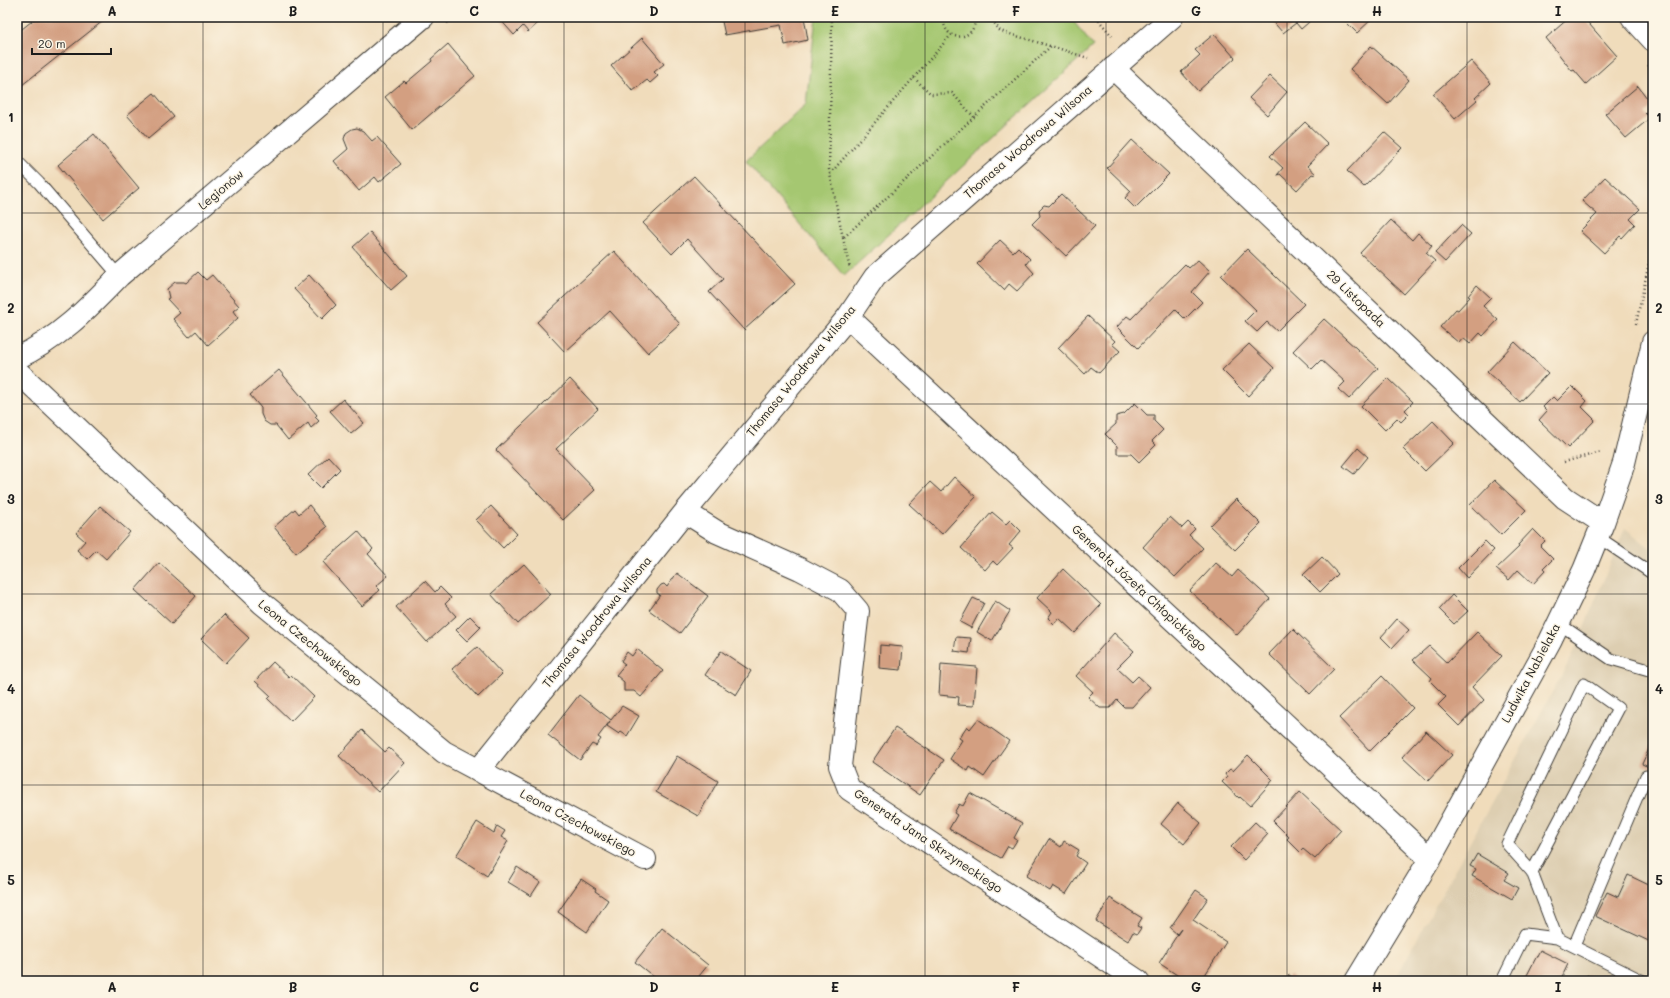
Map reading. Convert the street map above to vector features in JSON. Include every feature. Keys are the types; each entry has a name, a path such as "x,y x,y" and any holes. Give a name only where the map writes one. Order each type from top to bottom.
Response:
{"street":[{"name":"Thomasa Woodrowa Wilsona","path":"478,771 685,512 848,317 875,277 1172,17"},
{"path":"1632,17 1653,40"},
{"name":"Legionów","path":"17,358 37,349 75,321 119,276 413,20"},
{"name":"29 Listopada","path":"1113,68 1600,530"},
{"name":"Generała Józefa Chłopickiego","path":"848,317 1430,859"},
{"name":"Ludwika Nabielaka","path":"1356,981 1430,859 1558,623 1600,530 1624,463 1653,342"},
{"name":"Leona Czechowskiego","path":"17,371 263,604 444,752 645,858"},
{"name":"Generała Jana Skrzyneckiego","path":"685,512 717,532 800,569 840,590 858,611 840,766 849,789 1138,981"}],"lane":[{"path":"17,161 39,183 119,276"},
{"path":"1600,530 1653,574"},
{"path":"1558,623 1611,659 1649,670 1653,668"},
{"path":"1532,872 1618,708 1584,684 1507,844 1532,872 1557,938"},
{"path":"1574,946 1646,776"},
{"path":"1502,981 1525,934 1557,938 1643,981"}],"path":[{"path":"832,17 829,174 843,238 1051,46"},
{"path":"944,17 945,27 951,35 962,37 971,32 975,22 975,17"},
{"path":"990,17 1000,31 1092,58 1113,68"},
{"path":"829,174 951,35"},
{"path":"914,78 931,94 952,93 974,118"},
{"path":"1634,330 1653,244"},
{"path":"1560,463 1606,450"},
{"path":"17,978 20,981"}],"shaded area":[{"path":"1625,528 1653,550 1653,981 1394,981 1572,656"}],"green space":[{"path":"816,17 1070,17 1093,46 844,276 746,161 806,104"}],"building":[{"path":"37,17 108,17 17,89 17,33"},
{"path":"498,17 534,17 533,18 538,23 528,32 523,26 514,35"},
{"path":"721,17 804,17 808,40 785,45 781,25 725,35"},
{"path":"1269,17 1308,17 1306,18 1309,22 1301,29 1296,23 1283,33"},
{"path":"1341,17 1371,17 1373,18 1357,33"},
{"path":"1570,17 1583,17 1617,56 1586,84 1574,70 1572,71 1546,38"},
{"path":"1214,34 1235,58 1198,91 1181,72 1200,55 1195,50"},
{"path":"642,38 664,64 654,72 658,76 650,83 647,80 633,91 611,66"},
{"path":"448,44 475,76 412,130 385,97 404,81 406,83 432,61 431,59"},
{"path":"1371,46 1409,80 1388,104 1350,69"},
{"path":"1471,61 1491,83 1475,98 1477,100 1455,119 1433,94"},
{"path":"1270,76 1287,92 1267,115 1249,98"},
{"path":"1638,86 1653,106 1645,113 1650,118 1626,138 1605,114"},
{"path":"154,93 174,117 148,139 127,115"},
{"path":"1305,122 1328,144 1307,166 1316,174 1312,174 1297,190 1280,174 1277,175 1283,168 1270,156"},
{"path":"357,128 363,131 372,141 377,137 401,164 379,182 375,177 359,191 334,161 348,149 344,139 346,133"},
{"path":"1384,132 1402,148 1364,187 1347,171"},
{"path":"94,134 139,188 103,219 58,165"},
{"path":"1132,140 1169,174 1135,208 1125,198 1131,191 1107,168"},
{"path":"694,176 795,284 744,330 709,292 723,279 687,239 672,254 643,223"},
{"path":"1605,177 1640,209 1630,219 1635,224 1622,238 1620,236 1604,253 1580,231 1597,214 1582,201"},
{"path":"1061,194 1095,226 1066,256 1032,224 1040,216 1039,210 1044,205 1049,206"},
{"path":"1391,220 1412,240 1418,233 1432,246 1426,253 1435,261 1404,294 1360,253"},
{"path":"1461,225 1471,234 1445,262 1435,253"},
{"path":"370,232 407,276 391,290 353,247"},
{"path":"1000,240 1013,252 1018,247 1030,259 1026,264 1034,273 1017,291 1009,284 1004,290 977,264"},
{"path":"1247,249 1304,304 1277,331 1267,322 1257,332 1245,321 1256,310 1221,276"},
{"path":"614,251 680,324 648,353 610,311 565,352 537,322"},
{"path":"1198,260 1210,271 1192,292 1202,302 1185,319 1175,309 1138,348 1117,327 1127,316 1131,319 1185,264 1189,268"},
{"path":"198,272 206,280 212,275 239,306 233,311 238,318 208,345 196,331 189,337 173,319 180,313 167,299 169,298 167,289 175,282 186,283"},
{"path":"309,275 336,305 322,319 294,289"},
{"path":"1477,285 1491,298 1483,306 1498,320 1483,336 1480,333 1470,344 1463,338 1459,343 1440,327 1456,309 1458,310 1470,297 1468,296"},
{"path":"1088,316 1115,341 1112,344 1120,351 1099,373 1091,367 1085,374 1058,348"},
{"path":"1324,319 1378,368 1349,399 1338,389 1345,382 1321,360 1312,369 1293,351"},
{"path":"1515,342 1548,373 1520,402 1487,372"},
{"path":"1249,344 1274,368 1248,396 1222,370"},
{"path":"279,370 317,415 315,417 319,421 311,428 308,423 288,440 276,425 270,425 264,421 261,414 261,408 250,395"},
{"path":"1388,378 1413,402 1405,410 1409,414 1401,422 1397,418 1385,430 1361,406"},
{"path":"570,379 598,409 556,449 595,490 563,520 496,450"},
{"path":"1572,386 1587,401 1582,407 1595,420 1568,448 1539,420 1547,411 1543,407 1553,397 1557,401"},
{"path":"343,399 364,423 351,434 330,411"},
{"path":"1135,403 1147,415 1154,415 1154,421 1163,430 1152,441 1156,445 1139,462 1131,454 1117,454 1117,446 1105,434 1116,424 1116,416 1124,414"},
{"path":"1433,421 1454,443 1425,471 1403,449"},
{"path":"1358,448 1368,457 1354,474 1343,466"},
{"path":"328,456 340,469 321,488 308,475"},
{"path":"954,477 976,497 942,534 909,504 930,482 941,492"},
{"path":"1494,480 1526,510 1501,535 1470,505"},
{"path":"1236,499 1261,524 1235,550 1210,526"},
{"path":"309,505 327,527 296,553 274,527 295,509 299,514"},
{"path":"100,506 130,532 106,559 96,550 87,559 77,550 85,541 76,533"},
{"path":"491,506 517,534 503,548 476,520"},
{"path":"992,512 1006,524 1010,520 1021,531 1009,545 1013,548 997,565 993,561 985,570 961,548"},
{"path":"1170,517 1182,528 1188,522 1195,529 1189,535 1203,548 1175,577 1143,547"},
{"path":"1533,529 1545,541 1540,546 1553,559 1543,569 1545,571 1533,584 1518,570 1509,580 1496,569 1519,547 1518,545"},
{"path":"358,531 373,549 368,554 388,576 376,586 380,590 362,606 323,562"},
{"path":"1485,541 1494,550 1467,578 1458,568"},
{"path":"1322,557 1338,574 1320,592 1303,575"},
{"path":"159,563 196,596 172,624 135,590"},
{"path":"1216,563 1232,577 1238,570 1270,599 1237,635 1190,591"},
{"path":"524,564 551,594 518,624 491,594"},
{"path":"1063,569 1101,605 1075,633 1059,618 1054,624 1048,618 1052,612 1037,598"},
{"path":"677,573 708,596 680,633 649,610 660,595 657,593 657,590 664,584 667,587"},
{"path":"425,581 435,592 440,587 451,598 445,604 456,616 427,642 396,607"},
{"path":"1452,595 1468,611 1454,624 1439,609"},
{"path":"973,598 984,603 971,628 960,622"},
{"path":"995,601 1010,611 992,641 977,632"},
{"path":"224,615 249,638 226,663 201,639"},
{"path":"470,616 481,627 467,641 456,630"},
{"path":"1397,619 1409,630 1392,648 1381,637"},
{"path":"1293,629 1334,669 1310,694 1269,654"},
{"path":"1477,632 1502,656 1472,687 1484,700 1459,726 1438,705 1446,697 1430,681 1432,678 1413,660 1429,646 1447,663"},
{"path":"1114,633 1134,651 1117,668 1132,682 1138,676 1150,687 1132,707 1124,707 1117,700 1110,708 1100,708 1088,697 1093,692 1076,676"},
{"path":"956,637 971,638 969,653 954,651"},
{"path":"880,645 903,647 901,670 879,668"},
{"path":"477,647 502,674 478,697 452,669"},
{"path":"637,649 663,671 641,697 634,691 624,691 624,682 616,675 625,664 621,661 627,652 632,656"},
{"path":"721,651 751,671 736,695 705,675"},
{"path":"273,662 289,677 291,675 314,697 291,721 268,699 271,696 255,681"},
{"path":"941,664 977,667 974,706 958,705 959,697 939,695"},
{"path":"1382,676 1413,708 1370,751 1339,718"},
{"path":"579,695 611,720 622,706 639,716 627,736 621,732 619,734 607,726 610,721 598,737 601,739 596,746 592,744 580,760 548,735"},
{"path":"978,719 1009,741 984,777 970,767 968,771 950,759 962,740 959,738 967,726 970,729"},
{"path":"895,728 944,760 920,795 872,762"},
{"path":"362,730 385,752 389,748 405,763 378,792 339,756"},
{"path":"1426,731 1452,755 1428,781 1402,757"},
{"path":"1653,740 1653,769 1642,764"},
{"path":"1248,755 1273,780 1250,806 1222,782 1227,777 1225,774 1230,769 1233,771"},
{"path":"677,756 718,781 698,816 656,792"},
{"path":"1300,792 1341,830 1315,859 1303,849 1300,852 1287,839 1289,837 1273,821"},
{"path":"970,793 1022,823 1014,838 1017,840 1012,848 1008,846 1001,858 949,829 957,815 954,813 959,804 963,806"},
{"path":"1178,803 1201,823 1184,844 1161,824"},
{"path":"477,822 494,833 497,826 505,831 501,837 508,841 487,876 456,856"},
{"path":"1255,822 1268,834 1244,860 1231,847"},
{"path":"1049,839 1061,847 1064,841 1079,850 1076,856 1086,863 1066,894 1053,886 1050,891 1026,876"},
{"path":"1477,854 1509,873 1504,880 1518,888 1512,899 1472,876 1476,869 1470,866"},
{"path":"517,867 540,882 531,896 508,882"},
{"path":"1628,875 1653,887 1653,943 1595,916 1607,892 1618,897"},
{"path":"581,879 596,889 595,891 608,900 587,932 558,912"},
{"path":"1196,890 1208,898 1193,920 1226,942 1201,981 1186,981 1159,963 1181,929 1177,934 1170,928"},
{"path":"1110,898 1142,918 1137,926 1141,928 1137,934 1133,932 1128,941 1096,921"},
{"path":"662,928 708,965 695,981 659,981 635,962"},
{"path":"1540,950 1568,964 1560,981 1524,981"},
{"path":"1289,975 1298,981 1285,981"},
{"path":"1587,975 1599,981 1585,981"}]}
